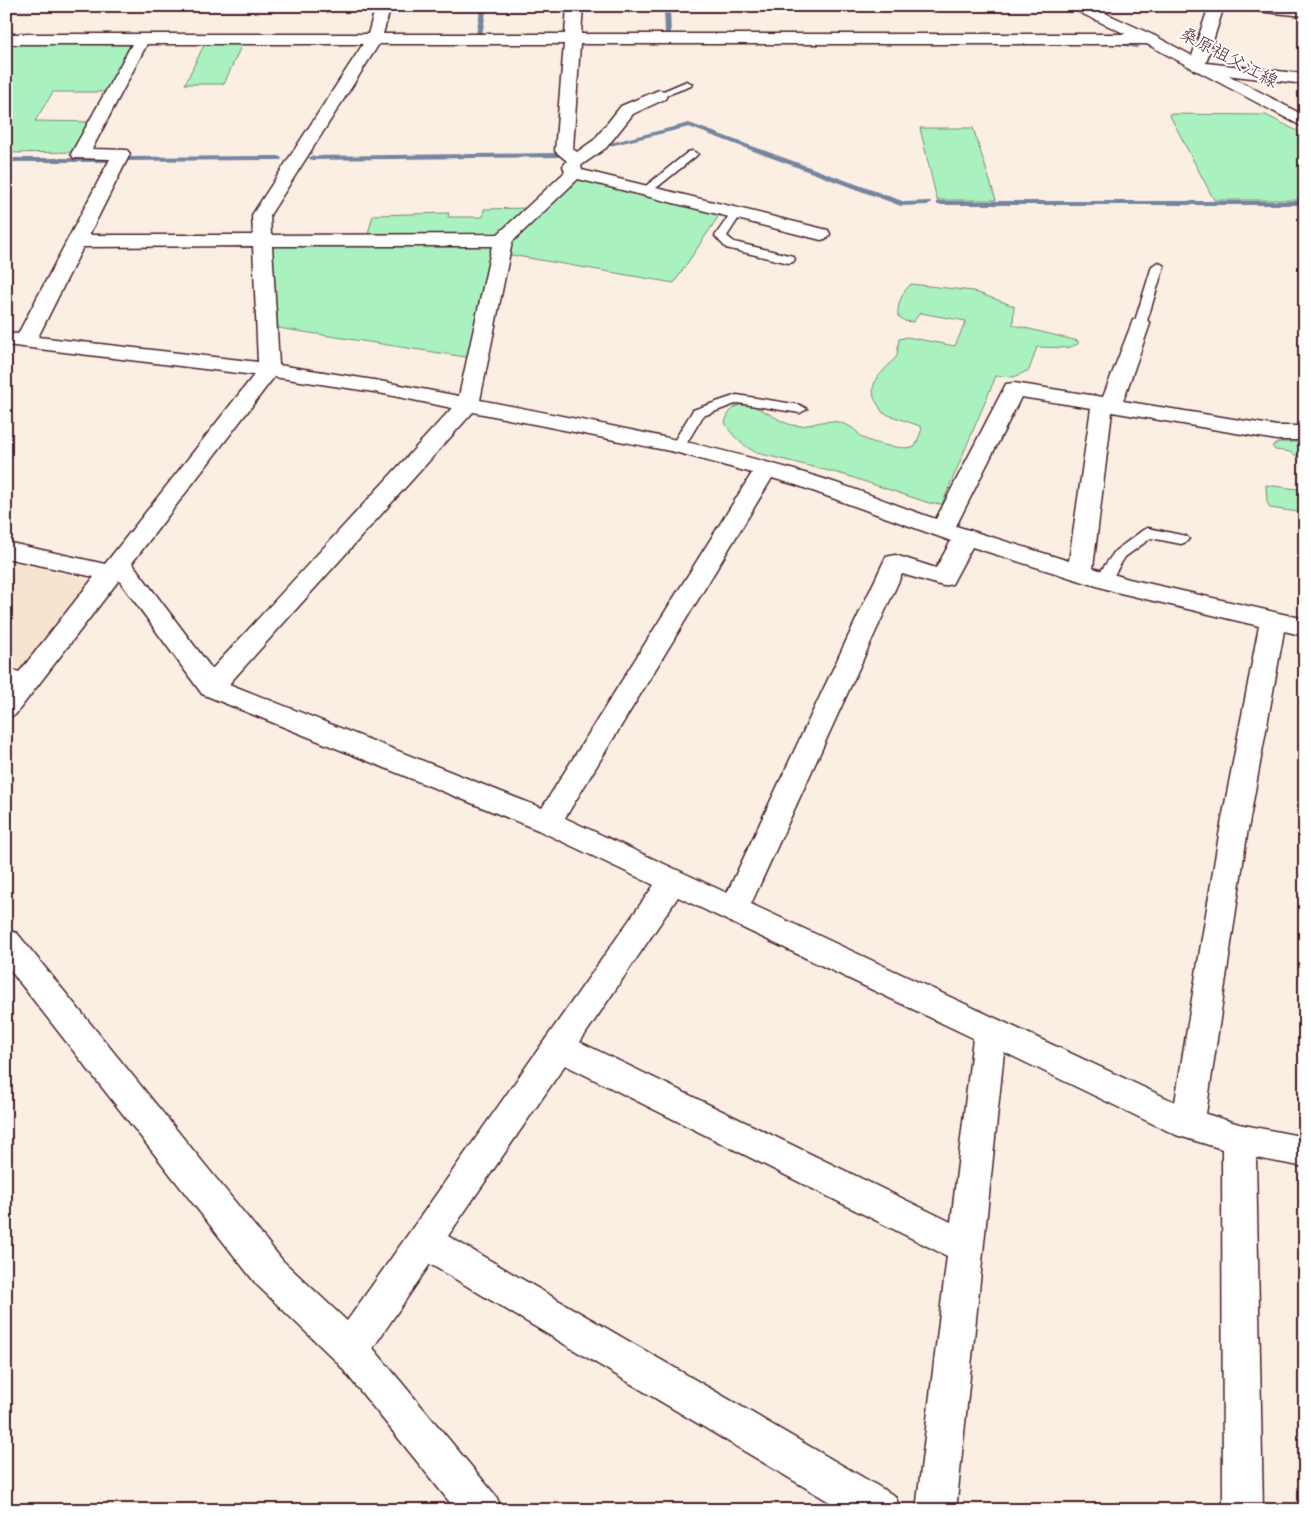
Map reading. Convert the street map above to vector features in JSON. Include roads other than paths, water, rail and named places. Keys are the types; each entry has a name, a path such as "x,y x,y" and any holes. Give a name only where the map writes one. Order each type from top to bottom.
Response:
{"street":[{"path":"6,708 17,677 115,568 269,370 261,215 374,39 384,6"},
{"path":"576,6 564,151 576,166 646,191 821,234"},
{"name":"桑原祖父江線","path":"1077,6 1149,39 1305,123"},
{"path":"1217,6 1198,66 1305,79"},
{"path":"1255,6 1305,12"},
{"path":"6,39 1149,39"},
{"path":"142,39 80,154 121,154 76,242 16,340 269,370 468,404 678,446 804,480 954,534 1091,576 1305,628"},
{"path":"211,687 468,404 503,240 600,144 627,110 659,95"},
{"path":"76,242 503,240"},
{"path":"1091,576 1107,405 1140,324"},
{"path":"734,909 895,563 943,578 954,534 1014,389 1277,433 1305,433"},
{"path":"548,822 766,470"},
{"path":"6,550 115,568 211,687 548,822 1188,1124 1239,1139 1305,1152"},
{"path":"1188,1124 1233,835 1273,620"},
{"path":"350,1349 673,881"},
{"path":"6,942 270,1273 350,1349 482,1510"},
{"path":"936,1510 990,1030"},
{"path":"558,1046 966,1247"},
{"path":"1239,1139 1242,1510"},
{"path":"424,1241 881,1510"}],"lane":[{"path":"659,95 687,84"},
{"path":"646,191 692,154"},
{"path":"736,213 720,236 730,245 789,259"},
{"path":"1140,324 1158,266"},
{"path":"678,446 698,412 737,399 800,409"},
{"path":"1091,576 1148,532 1181,539"}],"waterway":[{"path":"479,35 484,6"},
{"path":"667,6 668,36"},
{"path":"1115,43 1137,46"},
{"path":"610,144 689,125 904,204 928,203"},
{"path":"312,158 556,155"},
{"path":"125,159 278,158"},
{"path":"6,160 111,160"},
{"path":"940,203 1305,203"}]}
